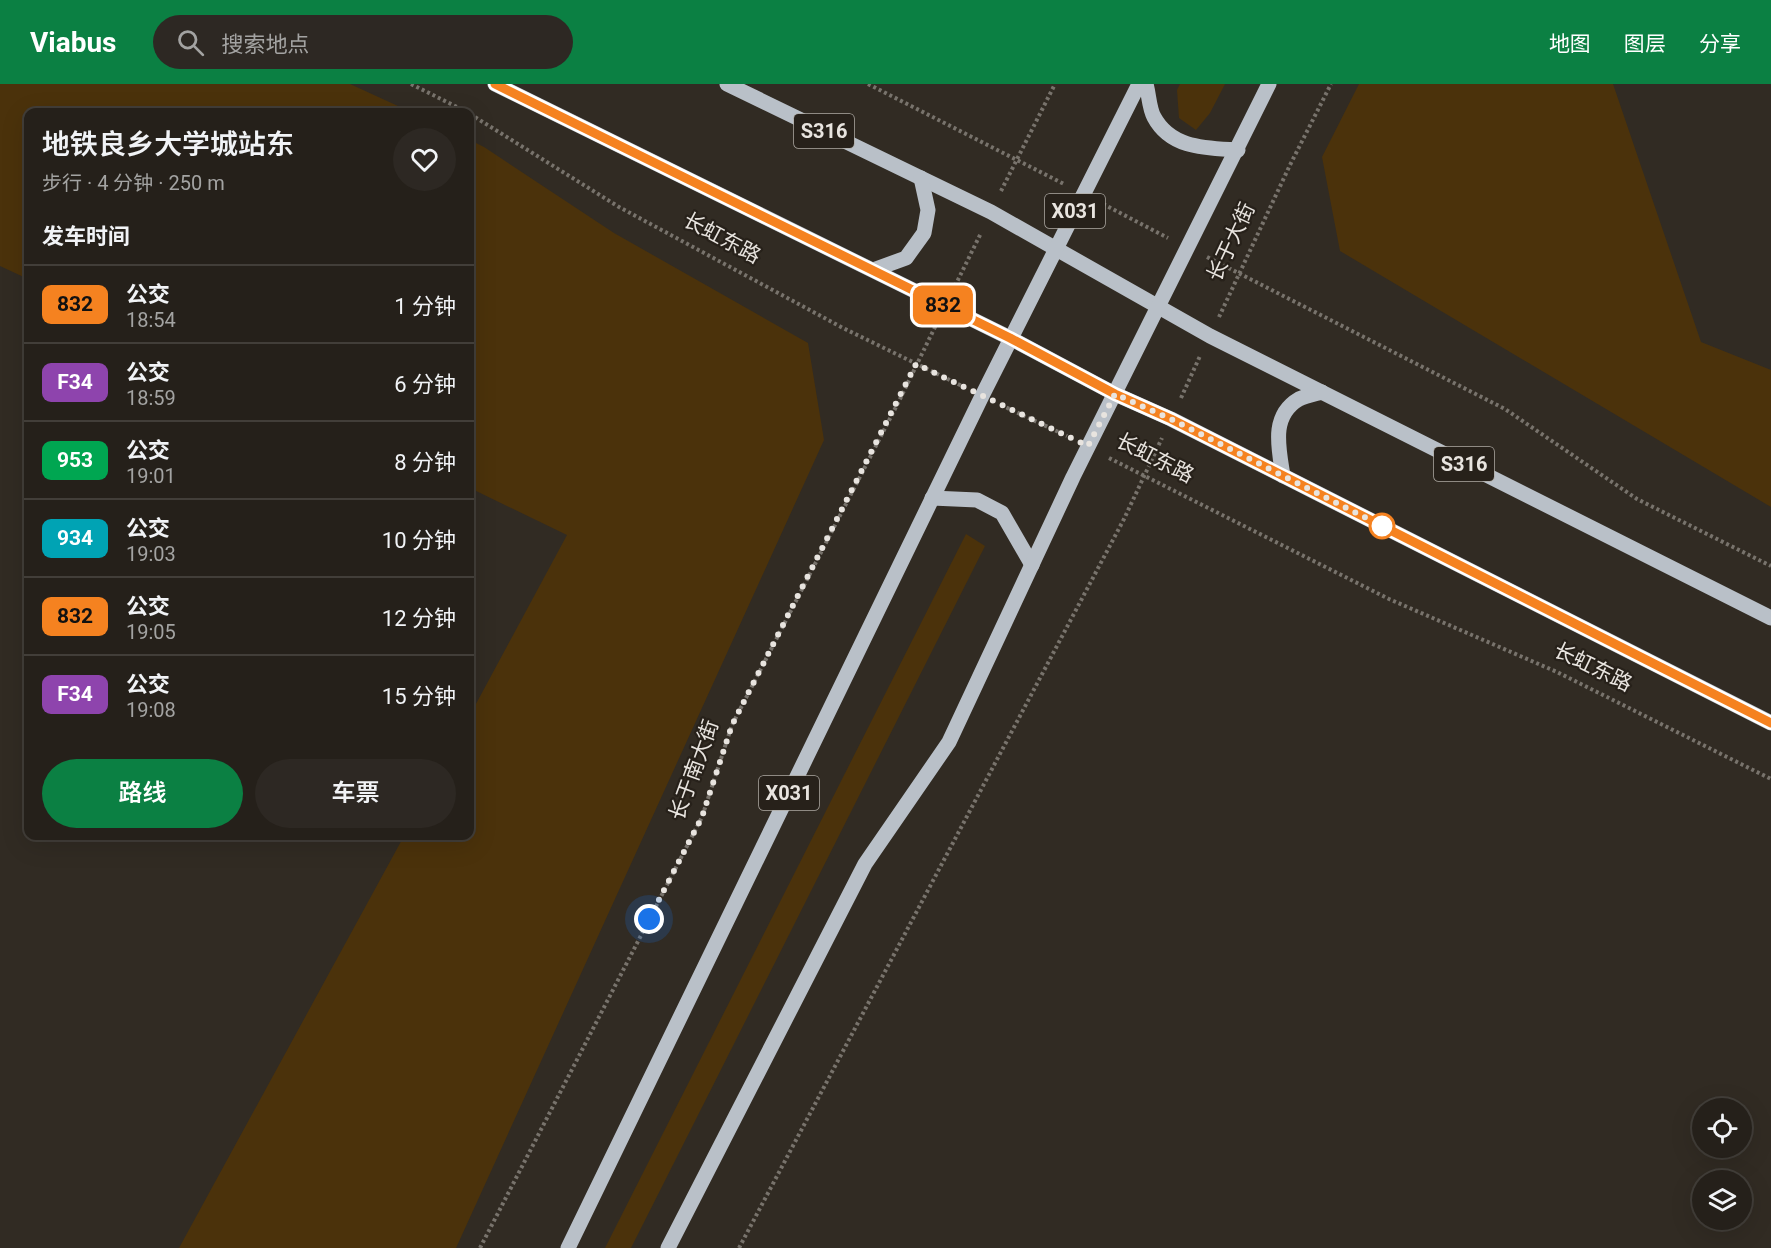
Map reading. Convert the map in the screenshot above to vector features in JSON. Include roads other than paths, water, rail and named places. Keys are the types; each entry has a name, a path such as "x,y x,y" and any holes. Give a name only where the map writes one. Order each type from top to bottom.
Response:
{"main road":[{"name":"长虹东路","path":"495,84 1010,338 1115,394 1171,419 1771,723"},
{"name":"S316","path":"727,84 991,212 1210,336 1771,618"},
{"name":"X031","path":"568,1248 1010,338 1138,84"},
{"path":"1146,84 1153,116 1171,138 1196,147 1238,150"},
{"name":"长于大街","path":"1115,394 1269,84"},
{"path":"873,270 906,258 924,233 928,210 921,178"},
{"path":"1283,476 1277,437 1282,416 1299,399 1322,392"},
{"path":"669,1248 865,864 949,742 1088,446 1115,394"},
{"path":"932,498 977,500 1002,513 1032,565"}]}
